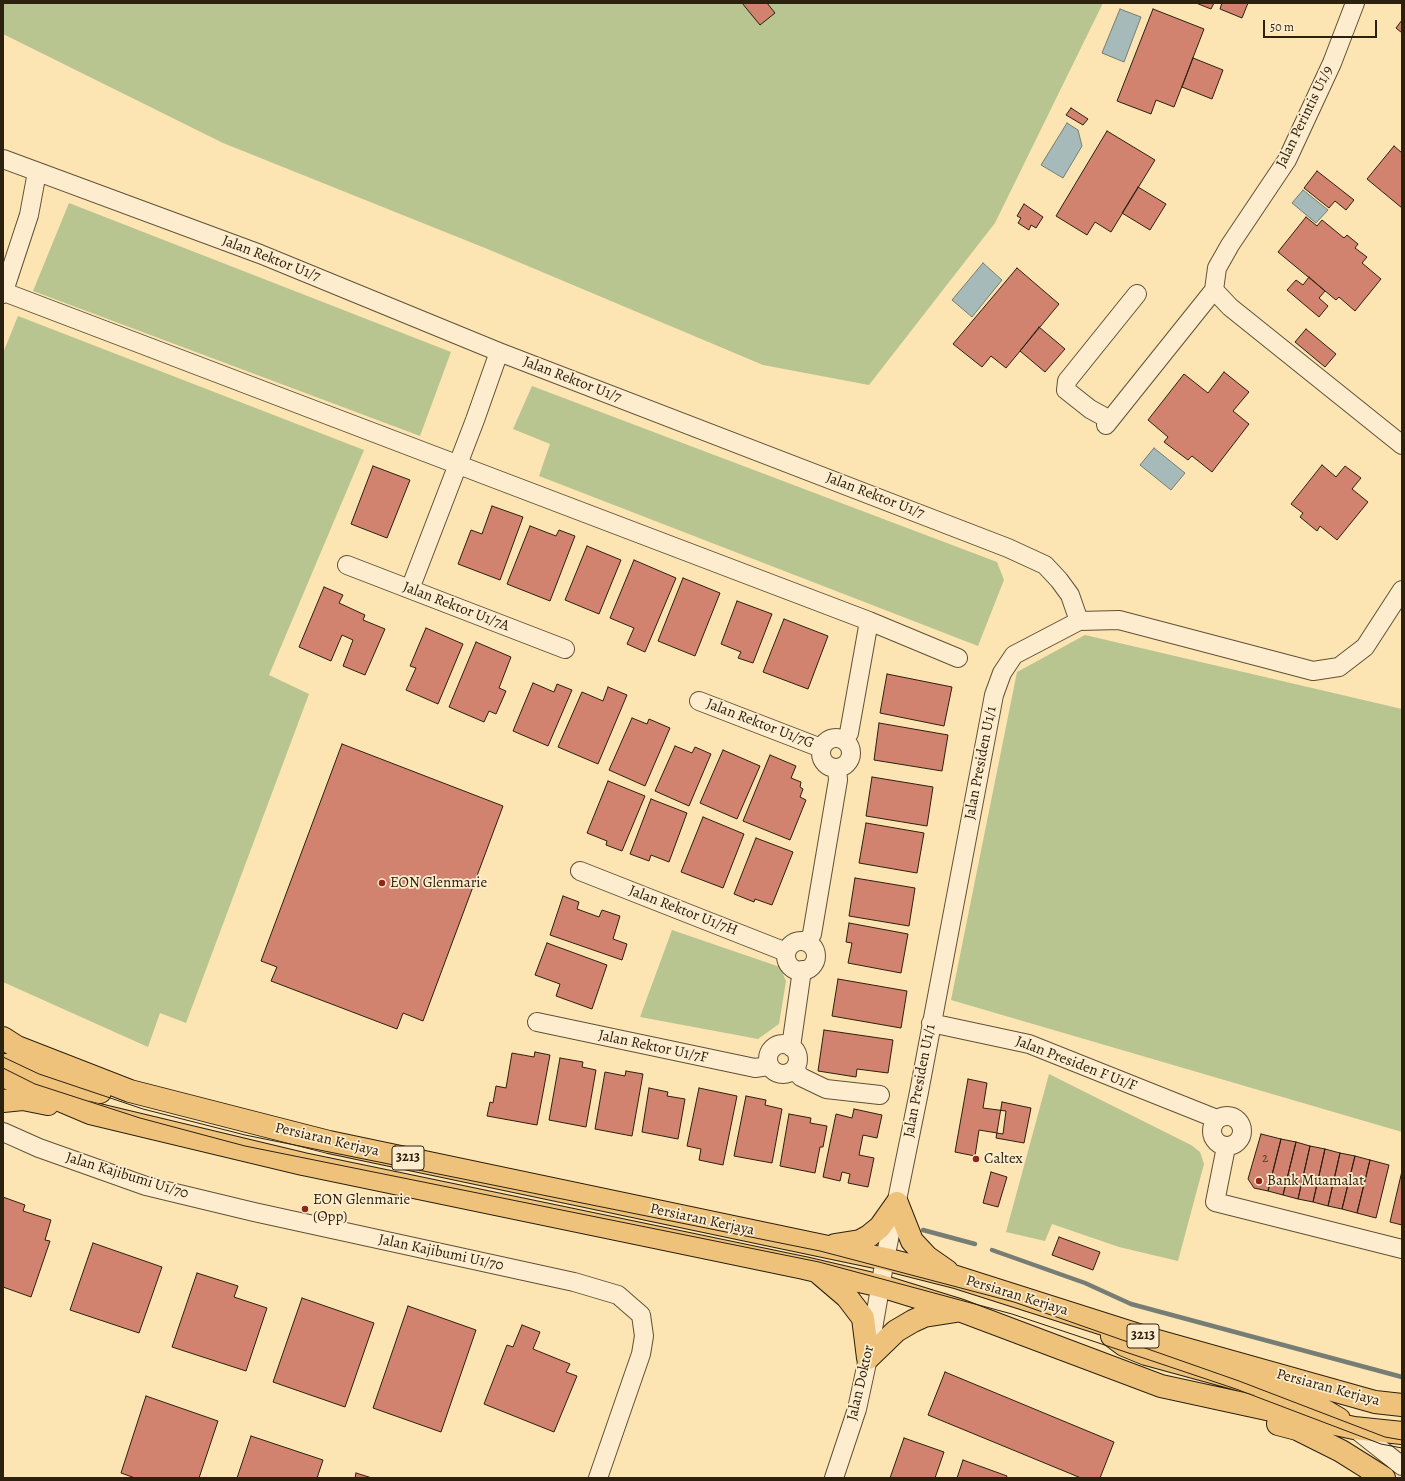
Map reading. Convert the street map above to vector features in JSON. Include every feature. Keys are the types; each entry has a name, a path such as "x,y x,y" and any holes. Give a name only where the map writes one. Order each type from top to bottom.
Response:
{"main road":[{"name":"Persiaran Kerjaya","path":"3,1038 30,1052 130,1091 329,1142 885,1259 956,1277 1154,1340 1375,1402 1402,1405"},
{"path":"3,1065 19,1065 62,1082 168,1111 256,1123"},
{"name":"Persiaran Kerjaya","path":"3,1076 90,1113 311,1166 816,1270 881,1286 959,1310 1161,1386 1354,1428 1402,1432"},
{"path":"3,1101 23,1099 90,1113"},
{"path":"823,1247 860,1241 869,1236 880,1227 897,1203"},
{"path":"897,1203 912,1240 927,1257 956,1277"},
{"path":"816,1270 847,1297 863,1318 868,1358"},
{"path":"868,1358 896,1331 914,1321 924,1316 959,1310"},
{"path":"1088,1318 1124,1345 1146,1354 1302,1398 1354,1428"},
{"path":"1161,1386 1200,1400 1297,1429 1341,1451 1384,1478"}],"street":[{"name":"Jalan Perintis U1/9","path":"1214,290 1217,268 1230,245 1288,160 1332,63 1355,3"},
{"name":"Jalan Rektor U1/7","path":"3,159 260,254 499,352 1008,548 1045,565 1070,595 1079,621"},
{"path":"37,172 29,215 4,293 869,621 958,658"},
{"path":"1137,294 1067,381 1066,390 1108,423 1214,290 1230,307 1402,445"},
{"path":"410,589 499,352"},
{"name":"Jalan Rektor U1/7A","path":"347,565 565,649"},
{"name":"Jalan Presiden U1/1","path":"881,1286 994,695 1002,673 1014,655 1079,621 1120,620 1313,671 1340,667 1365,648 1402,590"},
{"path":"844,740 848,733 869,621"},
{"name":"Jalan Rektor U1/7G","path":"699,701 821,748"},
{"path":"831,738 844,740 850,747 851,757 846,765 837,768 827,766 821,758 821,748 826,740 831,738"},
{"path":"807,942 812,934 824,865 838,780 837,768"},
{"name":"Jalan Rektor U1/7H","path":"580,871 786,952"},
{"path":"795,942 807,942 814,949 815,959 810,967 802,970 789,965 786,952 791,944 795,942"},
{"path":"791,1047 802,970"},
{"name":"Jalan Rektor U1/7F","path":"537,1022 756,1068 770,1066"},
{"name":"Jalan Presiden F U1/F","path":"931,1023 1029,1044 1217,1119 1231,1116 1235,1118 1242,1126 1242,1131 1236,1144 1226,1147"},
{"path":"782,1044 791,1047 797,1055 798,1060 794,1069 786,1074 776,1073 770,1066 768,1057 773,1048 782,1044"},
{"path":"794,1069 801,1077 826,1089 880,1095"},
{"path":"1217,1119 1212,1127 1212,1136 1218,1144 1226,1147 1214,1202 1402,1249"},
{"name":"Jalan Kajibumi U1/70","path":"3,1132 39,1148 146,1186 254,1212 574,1282 618,1295 641,1315 644,1336 641,1354 598,1478"},
{"name":"Jalan Doktor","path":"834,1478 857,1409 881,1286"},
{"path":"1354,1428 1402,1466"}],"green space":[{"path":"3,3 1103,3 995,223 869,385 763,365 485,248 223,143 3,34"},
{"path":"69,203 451,352 420,436 33,291"},
{"path":"18,316 364,450 269,675 309,694 186,1023 160,1013 148,1047 3,982 3,353"},
{"path":"532,386 997,562 1004,580 978,646 539,476 550,444 513,429"},
{"path":"1085,635 1402,709 1402,1132 951,1000 1017,672"},
{"path":"672,930 780,967 786,981 779,1024 758,1039 640,1017"},
{"path":"1049,1074 1191,1145 1200,1152 1204,1164 1178,1261 1119,1247 1052,1224 1045,1241 1006,1232"}],"shaded area":[{"path":"1120,9 1141,17 1124,62 1102,53"},
{"path":"1067,123 1078,130 1082,146 1063,178 1041,165"},
{"path":"1303,190 1328,210 1316,223 1292,203"},
{"path":"983,263 1002,280 972,317 952,300"},
{"path":"1154,448 1185,473 1171,490 1140,465"}],"building":[{"path":"742,3 767,3 775,13 760,25"},
{"path":"1196,3 1214,3 1211,9"},
{"path":"1222,3 1248,3 1242,18 1220,9"},
{"path":"1153,9 1204,29 1174,107 1156,100 1151,114 1117,101"},
{"path":"1402,20 1402,33 1396,28"},
{"path":"1193,58 1223,70 1212,99 1182,87"},
{"path":"1071,108 1088,119 1083,125 1066,115"},
{"path":"1107,131 1155,160 1111,232 1095,222 1087,235 1056,216"},
{"path":"1394,146 1402,153 1402,208 1367,179"},
{"path":"1317,171 1354,200 1346,210 1335,201 1329,208 1304,188"},
{"path":"1138,187 1166,204 1150,230 1122,213"},
{"path":"1024,204 1043,217 1036,228 1031,225 1029,230 1018,223 1021,218 1017,216"},
{"path":"1306,217 1317,226 1322,220 1344,238 1347,235 1358,244 1355,248 1367,257 1362,263 1381,279 1355,311 1339,297 1336,300 1278,252"},
{"path":"1017,268 1059,304 1006,368 991,356 982,367 953,344"},
{"path":"1309,277 1325,291 1319,298 1328,306 1319,317 1287,290 1296,280 1303,285"},
{"path":"1039,327 1065,349 1045,372 1020,351"},
{"path":"1306,329 1336,354 1325,367 1295,342"},
{"path":"1224,372 1249,392 1233,411 1249,424 1212,472 1192,456 1188,460 1164,442 1168,437 1148,420 1184,374 1208,393"},
{"path":"1322,465 1336,477 1345,466 1361,478 1352,489 1368,502 1337,540 1320,526 1317,531 1300,517 1303,513 1291,504"},
{"path":"373,466 410,480 387,538 351,524"},
{"path":"492,506 523,517 500,580 458,564 471,530 482,534"},
{"path":"530,526 556,536 559,530 575,536 550,601 507,584"},
{"path":"587,546 621,560 599,614 565,600"},
{"path":"634,560 676,578 645,652 627,644 634,628 610,618"},
{"path":"683,578 720,593 695,656 658,641"},
{"path":"324,587 343,595 339,603 365,615 363,620 385,629 365,675 343,666 353,640 342,635 331,661 299,647"},
{"path":"737,601 772,614 753,663 738,658 741,652 721,644"},
{"path":"784,619 828,636 808,689 763,672"},
{"path":"426,628 463,644 438,704 406,690 416,668 410,666"},
{"path":"476,642 511,657 499,688 506,691 496,714 489,711 484,722 449,707"},
{"path":"887,674 952,687 944,726 880,713"},
{"path":"533,683 554,692 557,684 572,690 548,746 513,731"},
{"path":"608,687 627,695 598,764 558,747 582,692 603,701"},
{"path":"632,718 647,724 649,719 670,728 645,786 609,770"},
{"path":"879,723 948,735 942,771 874,760"},
{"name":"EON Glenmarie","path":"342,744 503,806 423,1021 403,1013 397,1029 271,981 277,967 261,961"},
{"path":"675,746 692,753 695,747 711,754 689,806 655,791"},
{"path":"723,750 760,766 737,819 700,803"},
{"path":"770,755 796,766 791,778 801,782 800,787 803,789 800,797 806,800 790,840 743,821"},
{"path":"872,777 933,787 927,826 866,816"},
{"path":"608,781 645,796 622,851 606,845 607,841 587,833"},
{"path":"651,799 687,813 669,862 651,855 649,861 630,854"},
{"path":"703,817 744,834 723,888 681,872"},
{"path":"866,823 924,833 917,873 859,863"},
{"path":"756,838 793,852 772,905 755,899 754,902 734,894"},
{"path":"855,878 915,888 909,926 849,916"},
{"path":"563,896 579,902 577,909 599,917 602,910 620,916 613,939 627,944 622,960 550,935"},
{"path":"849,923 908,934 901,973 848,963 852,943 846,942"},
{"path":"547,943 607,965 592,1009 556,996 560,984 535,975"},
{"path":"838,979 907,991 901,1028 832,1016"},
{"path":"824,1030 893,1040 888,1073 857,1069 856,1077 818,1071"},
{"path":"535,1052 550,1055 537,1125 487,1116 490,1102 493,1103 496,1086 506,1088 512,1053 534,1057"},
{"path":"560,1058 583,1062 582,1067 596,1070 586,1127 549,1120"},
{"path":"626,1071 643,1074 632,1136 595,1129 605,1072 625,1076"},
{"path":"968,1079 987,1083 983,1108 1006,1111 1003,1134 979,1130 975,1156 955,1152"},
{"path":"649,1088 668,1092 667,1096 685,1099 678,1139 642,1132"},
{"path":"699,1088 737,1096 723,1165 699,1160 701,1149 687,1146"},
{"path":"746,1096 766,1100 765,1105 782,1109 772,1163 734,1156"},
{"path":"1002,1102 1031,1108 1024,1143 996,1138"},
{"path":"854,1109 882,1115 877,1138 863,1135 859,1155 874,1158 868,1187 848,1183 850,1174 842,1172 840,1181 823,1177 836,1114 852,1118"},
{"path":"789,1114 811,1118 810,1123 827,1126 823,1147 820,1147 815,1173 780,1166"},
{"path":"1261,1134 1281,1139 1268,1191 1254,1188 1248,1179"},
{"path":"1281,1139 1296,1142 1283,1195 1268,1191"},
{"path":"1296,1142 1310,1146 1298,1199 1283,1195"},
{"path":"1310,1146 1325,1149 1313,1202 1298,1199"},
{"path":"1325,1149 1340,1153 1328,1206 1313,1202"},
{"path":"1340,1153 1355,1156 1342,1209 1328,1206"},
{"path":"1355,1156 1370,1160 1357,1213 1342,1209"},
{"path":"1370,1160 1389,1165 1376,1218 1357,1213"},
{"path":"1402,1171 1402,1225 1390,1222"},
{"path":"991,1172 1007,1177 998,1207 983,1203"},
{"path":"3,1197 25,1205 23,1211 51,1220 45,1240 50,1241 31,1297 3,1287"},
{"path":"1059,1237 1100,1252 1093,1270 1052,1255"},
{"path":"93,1243 162,1267 139,1333 70,1310"},
{"path":"197,1273 238,1286 234,1297 267,1308 246,1371 172,1347"},
{"path":"302,1298 374,1323 345,1407 273,1382"},
{"path":"408,1306 476,1330 441,1432 373,1408"},
{"path":"522,1325 540,1332 533,1349 570,1364 566,1372 577,1376 554,1432 484,1404 507,1345 513,1347"},
{"path":"945,1372 1114,1442 1100,1478 1081,1478 928,1415"},
{"path":"146,1396 218,1421 199,1478 135,1478 121,1473"},
{"path":"251,1436 323,1460 317,1478 237,1478"},
{"path":"904,1438 944,1452 935,1478 890,1478"},
{"path":"963,1460 1007,1476 1006,1478 957,1478"},
{"path":"356,1473 372,1478 355,1478"}],"waterway":[{"path":"923,1230 975,1244"},
{"path":"992,1250 1085,1283 1131,1304 1402,1377"}],"tram line":[{"path":"3,1057 39,1074 143,1109 245,1135 820,1251 1014,1302 1239,1381 1385,1437 1402,1440"},
{"path":"3,1068 35,1084 140,1118 245,1146 819,1262 1012,1314 1236,1389 1381,1444 1402,1448"}],"place":[{"name":"EON Glenmarie","path":"382,883"},
{"name":"Caltex","path":"976,1159"},
{"name":"Bank Muamalat","path":"1259,1181"},
{"name":"EON Glenmarie (Opp)","path":"305,1209"}]}
